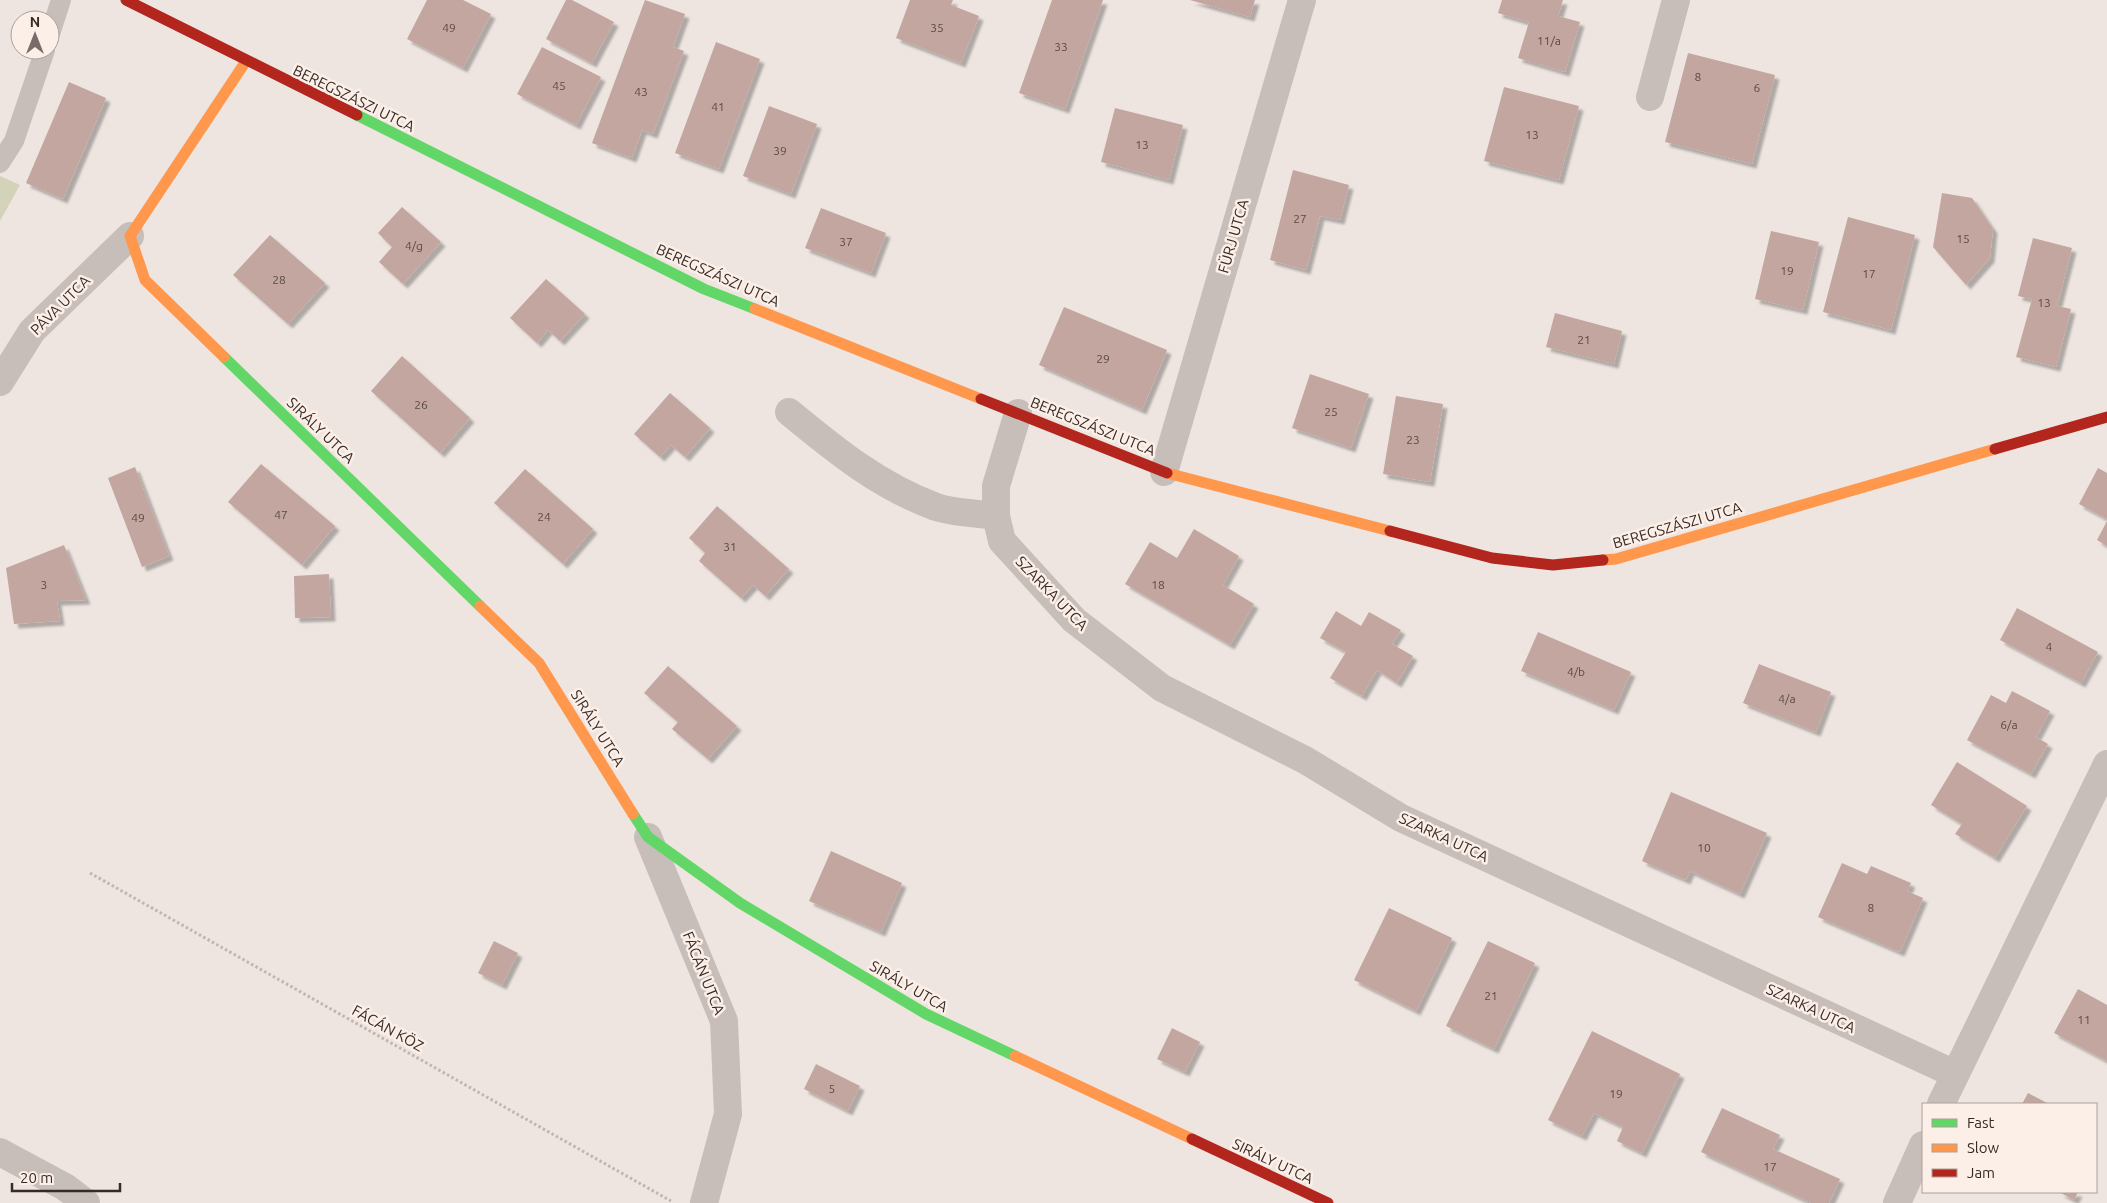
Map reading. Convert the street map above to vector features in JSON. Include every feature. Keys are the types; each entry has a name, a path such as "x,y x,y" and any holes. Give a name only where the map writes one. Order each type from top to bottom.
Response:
{"street":[{"name":"BEREGSZÁSZI UTCA","path":"126,0 704,289 1018,412 1164,472 1492,558 1553,565 1616,559 2107,417"},
{"name":"FÜRJ UTCA","path":"1164,472 1302,0"},
{"path":"1650,97 1676,0"},
{"path":"130,236 246,61"},
{"name":"PÁVA UTCA","path":"0,382 32,331 130,236"},
{"name":"SIRÁLY UTCA","path":"130,236 145,280 539,663 648,837 740,902 926,1014 1328,1203"},
{"path":"789,412 830,446 879,482 937,507 996,516"},
{"name":"SZARKA UTCA","path":"1018,412 996,486 996,516 1002,541 1074,620 1162,688 1305,760 1400,818 1954,1074"},
{"path":"1941,1103 2107,764"},
{"name":"FÁCÁN UTCA","path":"648,837 724,1021 728,1114 704,1203"},
{"path":"1898,1203 1922,1147"},
{"path":"0,1152 64,1187 86,1203"}],"lane":[{"path":"0,163 14,141 42,60"}],"path":[{"name":"FÁCÁN KÖZ","path":"90,873 675,1203"}],"green space":[{"path":"0,176 20,185 0,221"}],"building":[{"path":"427,0 463,0 491,14 463,68 407,39"},
{"path":"566,0 572,0 614,22 592,63 546,39"},
{"path":"645,0 685,14 673,47 684,51 653,134 642,130 632,158 592,143"},
{"path":"910,0 953,0 951,5 979,16 961,63 896,38"},
{"path":"1052,0 1103,0 1065,109 1019,93"},
{"path":"1190,0 1255,0 1250,17"},
{"path":"1502,0 1563,0 1558,16 1580,22 1565,72 1518,58 1529,22 1498,13"},
{"path":"716,42 760,59 719,169 675,153"},
{"path":"542,47 601,77 576,125 517,94"},
{"path":"1688,53 1775,75 1752,164 1665,142"},
{"path":"69,82 106,98 63,199 26,183"},
{"path":"1504,87 1579,106 1559,180 1484,161"},
{"path":"769,106 817,124 791,194 743,176"},
{"path":"1115,108 1183,125 1169,180 1101,162"},
{"path":"1293,170 1349,185 1340,220 1320,216 1306,270 1270,260"},
{"path":"1942,193 1972,198 1993,229 1990,258 1966,285 1933,247"},
{"path":"402,207 441,242 403,284 379,262 392,247 378,233"},
{"path":"821,208 886,233 871,273 805,248"},
{"path":"1848,217 1915,235 1891,330 1823,312"},
{"path":"1771,231 1819,242 1803,310 1755,299"},
{"path":"270,235 325,283 288,324 233,275"},
{"path":"2033,238 2072,248 2057,306 2071,309 2056,367 2016,357 2032,299 2018,296"},
{"path":"546,279 585,314 560,341 548,330 537,343 510,318"},
{"path":"1064,307 1167,350 1142,410 1039,365"},
{"path":"1555,313 1622,331 1614,364 1546,347"},
{"path":"402,356 470,418 440,453 371,391"},
{"path":"1310,374 1369,394 1351,448 1292,428"},
{"path":"670,393 710,428 685,457 671,445 660,457 634,434"},
{"path":"1396,396 1443,404 1430,482 1383,474"},
{"path":"261,464 335,526 302,565 228,502"},
{"path":"135,467 169,556 142,567 108,478"},
{"path":"2098,468 2107,473 2107,519 2079,504"},
{"path":"525,469 593,529 563,564 494,503"},
{"path":"717,506 789,569 765,596 753,585 741,598 699,561 705,553 689,538"},
{"path":"2107,521 2107,546 2097,540"},
{"path":"1194,529 1239,556 1223,585 1254,604 1230,645 1125,584 1150,542 1177,558"},
{"path":"64,545 86,600 57,601 60,621 14,624 6,568"},
{"path":"329,574 331,617 295,618 294,576"},
{"path":"2017,608 2098,652 2081,683 2000,640"},
{"path":"1336,611 1361,626 1369,612 1401,630 1392,644 1413,656 1397,683 1377,670 1362,696 1330,678 1346,652 1320,638"},
{"path":"1538,632 1631,672 1614,710 1521,671"},
{"path":"1759,664 1831,692 1816,732 1743,703"},
{"path":"668,666 737,726 708,759 672,729 678,722 644,693"},
{"path":"2012,691 2050,711 2036,737 2048,744 2031,774 1967,740 1991,695 2006,703"},
{"path":"1957,762 2027,806 1995,858 1955,834 1962,824 1931,805"},
{"path":"1671,792 1767,833 1740,894 1690,871 1686,880 1642,861"},
{"path":"831,851 902,883 881,932 809,901"},
{"path":"1842,863 1867,874 1871,866 1911,883 1907,891 1923,898 1900,952 1818,917"},
{"path":"1389,908 1452,938 1416,1011 1354,980"},
{"path":"494,941 518,953 502,985 478,973"},
{"path":"1488,941 1535,963 1494,1049 1446,1026"},
{"path":"2078,989 2107,1005 2107,1061 2054,1033"},
{"path":"1172,1028 1200,1042 1185,1072 1157,1059"},
{"path":"1592,1031 1680,1074 1642,1153 1617,1141 1623,1127 1594,1113 1582,1136 1548,1120"},
{"path":"816,1064 860,1086 848,1111 804,1089"},
{"path":"2028,1093 2047,1103 2023,1103"},
{"path":"1722,1108 1780,1135 1773,1149 1840,1179 1829,1203 1811,1203 1701,1152"},
{"path":"2061,1193 2078,1193 2074,1200"}],"traffic: fast":[{"path":"357,115 704,289 755,309"},
{"path":"224,357 480,606"},
{"path":"633,814 648,837 740,903 926,1014 1015,1056"}],"traffic: slow":[{"path":"224,357 145,280 130,236 246,61"},
{"path":"755,309 981,399"},
{"path":"1603,560 1616,559 1995,449"},
{"path":"1167,473 1390,531"},
{"path":"480,606 539,663 633,814"},
{"path":"1015,1056 1192,1139"}],"traffic: jam":[{"path":"126,0 357,115"},
{"path":"981,399 1167,473"},
{"path":"1995,449 2107,417"},
{"path":"1390,531 1492,558 1553,565 1603,560"},
{"path":"1192,1139 1328,1203"}]}
